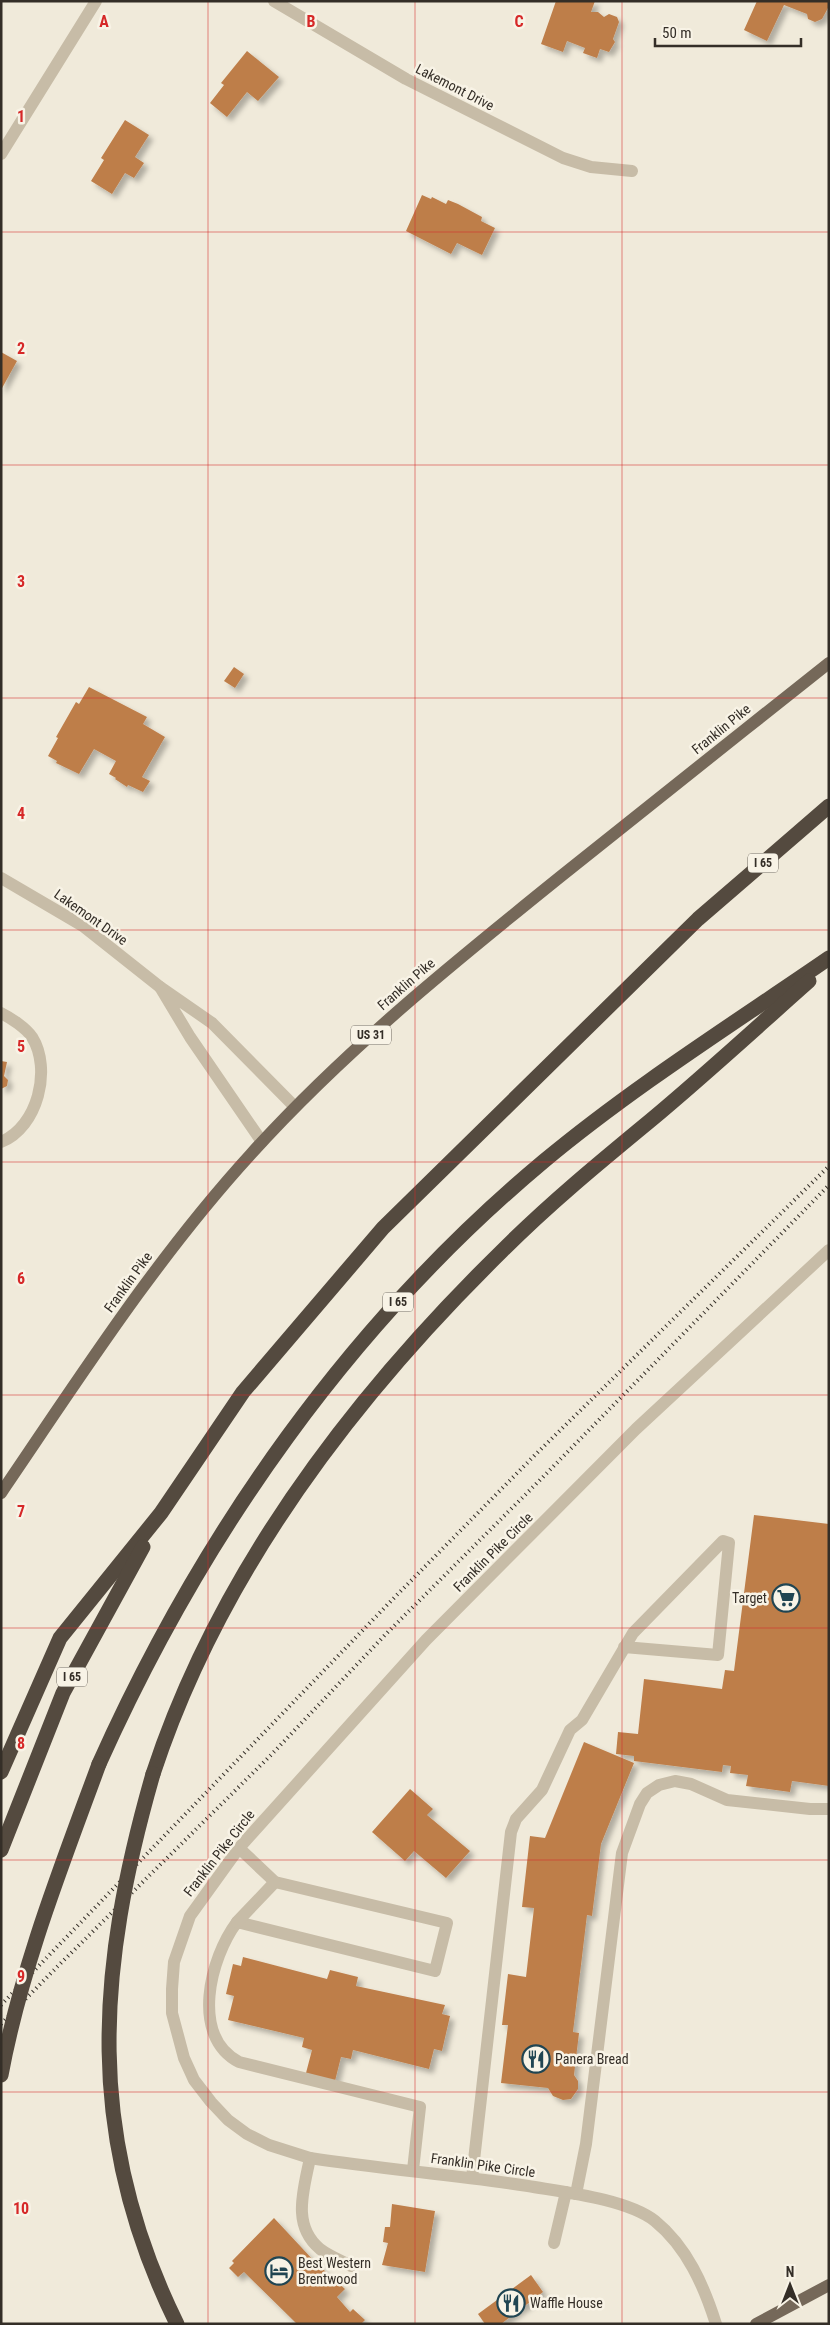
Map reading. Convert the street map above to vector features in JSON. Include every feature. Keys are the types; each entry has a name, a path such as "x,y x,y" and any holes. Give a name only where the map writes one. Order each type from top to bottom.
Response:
{"highway":[{"name":"I 65","path":"1,1850 63,1693 161,1513 244,1392 383,1228 698,919 829,806"},
{"name":"I 65","path":"1,2075 9,2033 49,1904 99,1764 137,1681 169,1619 224,1529 304,1414 394,1306 467,1231 545,1160 678,1061 829,958"},
{"path":"177,2324 162,2294 127,2194 114,2126 110,2088 108,2016 115,1944 133,1849 153,1774 190,1678 238,1585 289,1503 326,1451 392,1368 450,1304 544,1210 829,964"},
{"path":"1,1772 60,1638 161,1513"}],"main road":[{"name":"Franklin Pike","path":"1,1493 146,1282 189,1226 295,1107 370,1036 477,944 829,663"},
{"path":"756,2324 829,2285"}],"street":[{"path":"1,154 96,1"},
{"name":"Lakemont Drive","path":"274,1 406,79 563,158 591,166 632,171"},
{"name":"Lakemont Drive","path":"1,878 83,926 160,987 212,1023 295,1107"},
{"name":"Lakemont Drive","path":"160,987 190,1037 262,1142"},
{"path":"1,1014 31,1036 41,1061 39,1092 28,1118 12,1136 1,1142"},
{"name":"Franklin Pike Circle","path":"716,2324 707,2296 682,2249 664,2229 642,2213 571,2193 413,2170 310,2158 270,2145 247,2134 228,2120 211,2102 194,2080 184,2058 176,2036 172,2013 174,1962 190,1916 239,1848 426,1640 636,1429 829,1250"},
{"path":"472,2178 511,1832 516,1818 542,1790 570,1730 582,1720 624,1646 633,1633 723,1541 729,1543 718,1655 624,1646"},
{"path":"554,2243 586,2144 622,1853 640,1804 647,1793 659,1785 675,1781 691,1784 727,1800 810,1810 829,1808"},
{"path":"237,1922 435,1971 447,1923 275,1882 239,1848"},
{"path":"275,1882 237,1922 223,1942 210,1988 210,2012 214,2033 219,2045 230,2057 239,2062 420,2107 413,2170"},
{"path":"310,2158 301,2210 305,2230 320,2249 351,2266"}],"building":[{"path":"556,1 595,1 591,12 598,12 604,17 609,14 617,17 619,22 613,39 615,42 609,52 600,49 597,58 583,53 585,48 567,41 563,52 541,44"},
{"path":"757,1 829,1 829,6 822,19 815,22 808,19 807,14 784,5 767,41 744,30"},
{"path":"247,51 279,77 258,101 247,92 227,117 210,103 224,85 221,83"},
{"path":"125,120 149,135 135,157 144,163 134,178 125,173 112,194 91,181 104,160 101,158"},
{"path":"422,195 431,199 432,197 446,204 448,200 458,204 482,217 481,221 495,228 482,255 457,243 451,254 406,231"},
{"path":"1,352 17,361 1,390"},
{"path":"234,667 244,674 235,688 224,681"},
{"path":"89,687 147,717 143,724 165,737 142,777 150,781 143,792 128,785 127,787 109,774 116,761 94,749 79,774 56,763 57,761 48,756 58,738 56,737 76,702 79,704"},
{"path":"1,1061 7,1062 4,1076 8,1080 7,1086 1,1089"},
{"name":"Target","path":"754,1515 829,1524 829,1786 792,1781 790,1792 746,1786 748,1775 730,1773 731,1766 723,1765 722,1772 634,1761 634,1756 616,1754 618,1732 638,1734 644,1679 722,1689 725,1670 734,1671"},
{"path":"584,1742 634,1763 601,1844 592,1916 587,1915 573,2032 579,2033 574,2075 578,2081 578,2089 571,2099 563,2100 553,2096 548,2088 501,2083 508,2025 502,2025 508,1974 526,1977 534,1908 522,1907 530,1836 545,1838"},
{"path":"410,1789 433,1809 427,1815 470,1851 446,1878 414,1851 405,1861 372,1832"},
{"path":"243,1957 327,1979 330,1970 358,1977 356,1986 445,2005 442,2014 450,2016 442,2051 434,2049 429,2069 353,2050 351,2059 341,2057 335,2081 306,2073 312,2050 302,2047 304,2038 228,2020 234,1996 226,1994 233,1964 241,1966"},
{"path":"392,2204 435,2211 425,2272 382,2265 388,2243 383,2242 385,2227 390,2227"},
{"name":"Best Western Brentwood","path":"274,2218 315,2262 345,2289 337,2297 350,2312 353,2309 365,2320 361,2324 297,2324 244,2272 238,2277 229,2268 234,2263 232,2261"},
{"name":"Waffle House","path":"531,2275 543,2292 501,2324 485,2324 478,2314"}],"railway":[{"path":"1,2005 391,1601 534,1456 829,1166"},
{"path":"1,2024 272,1754 385,1635 829,1185"}],"place":[{"name":"Target","path":"786,1598"},
{"name":"Panera Bread","path":"536,2059"},
{"name":"Best Western Brentwood","path":"279,2271"},
{"name":"Waffle House","path":"511,2303"}]}
